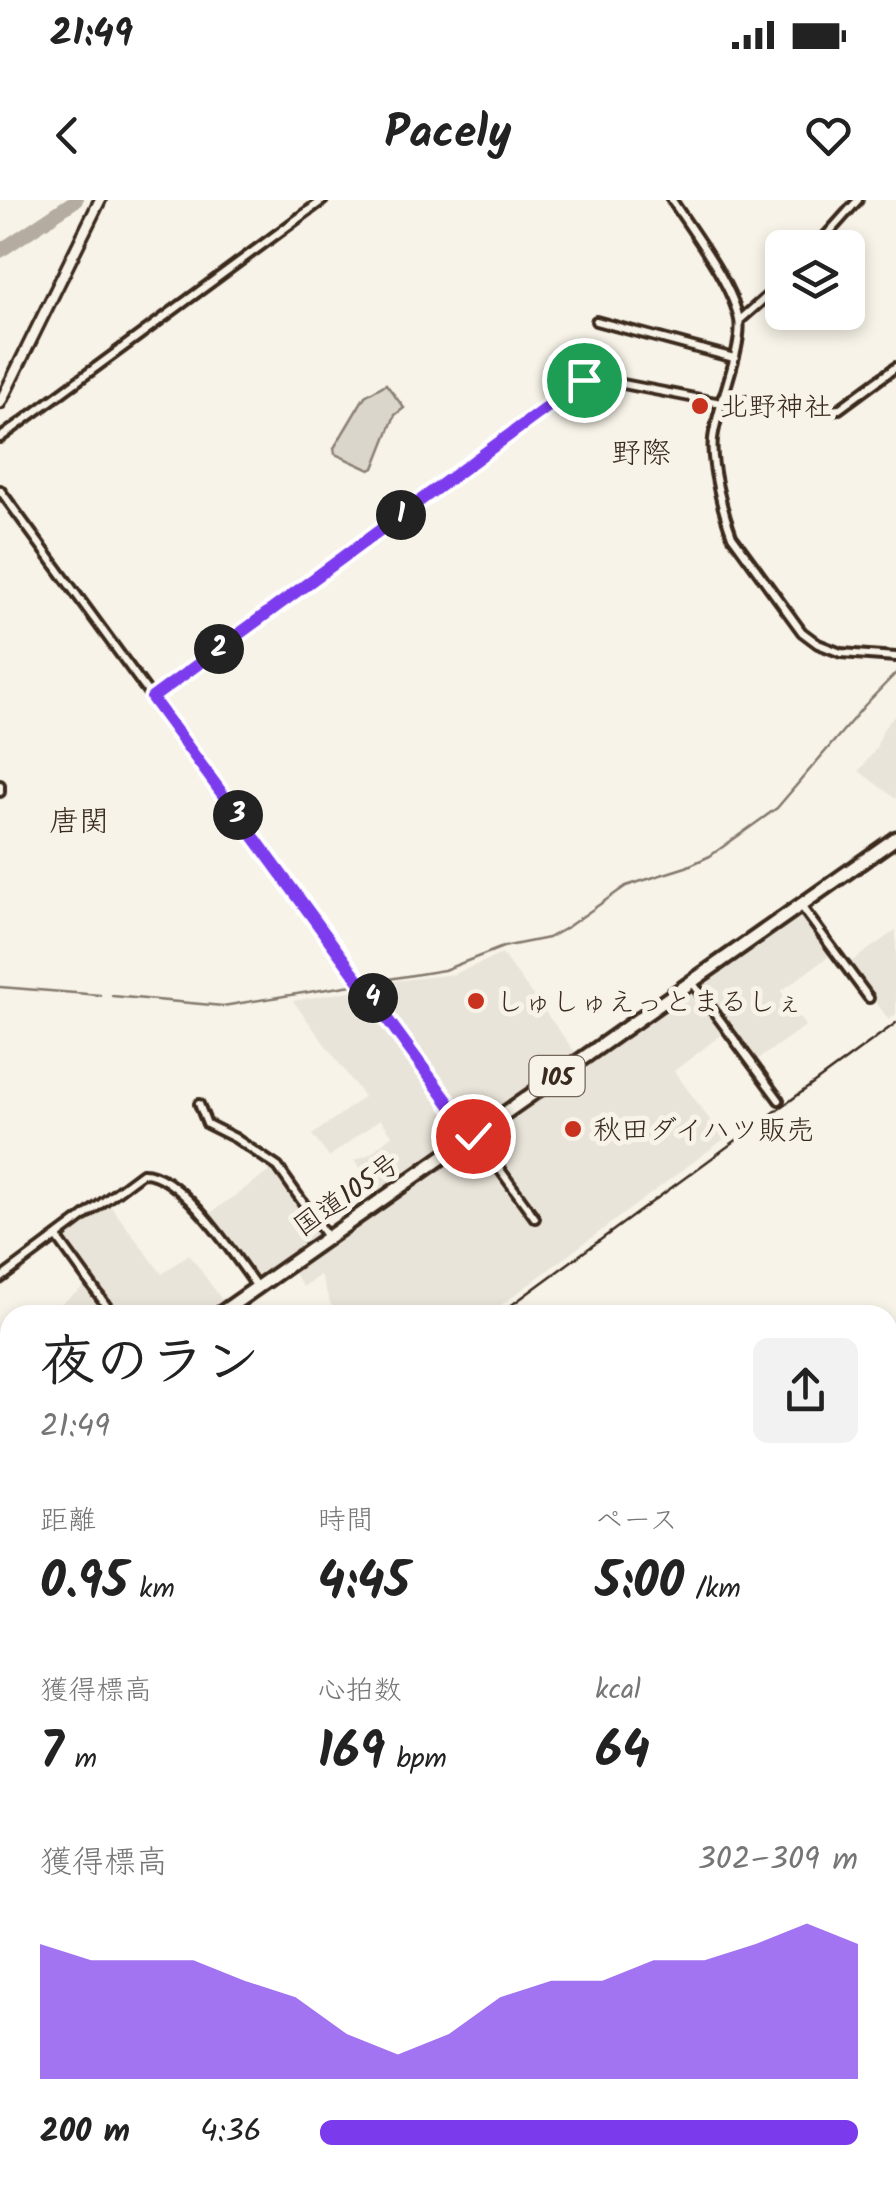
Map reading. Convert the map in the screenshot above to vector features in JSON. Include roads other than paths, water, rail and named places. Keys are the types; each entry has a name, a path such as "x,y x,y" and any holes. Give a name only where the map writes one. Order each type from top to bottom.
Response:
{"highway":[{"name":"国道105号","path":"232,1305 893,840"}],"street":[{"path":"0,403 100,200"},
{"path":"0,438 323,200"},
{"path":"672,200 726,284 740,320 713,440 714,462 732,536 802,632 818,644 841,654 896,657"},
{"path":"831,230 858,200"},
{"path":"740,320 765,299"},
{"path":"596,322 734,358"},
{"path":"152,698 584,380 592,378 722,401 827,410 838,409 896,367"},
{"path":"0,490 536,1218"},
{"path":"893,840 896,826"},
{"path":"800,905 869,998"},
{"path":"691,981 779,1100"},
{"path":"199,1104 207,1124 278,1167 328,1237"},
{"path":"0,1279 142,1173 151,1172 193,1202 257,1287"},
{"path":"56,1237 106,1305"}],"waterway":[{"path":"0,251 76,200"},
{"path":"112,996 223,1006 444,970 503,947 548,938 626,886 710,856 777,808 896,673"},
{"path":"0,987 100,995"}],"railway":[{"path":"512,1305 896,1023"}],"place":[{"name":"北野神社","path":"700,406"},
{"name":"しゅしゅえっとまるしぇ","path":"476,1001"},
{"name":"秋田ダイハツ販売","path":"573,1129"}],"district":[{"name":"野際","path":"641,453"},
{"name":"唐関","path":"79,821"}]}
